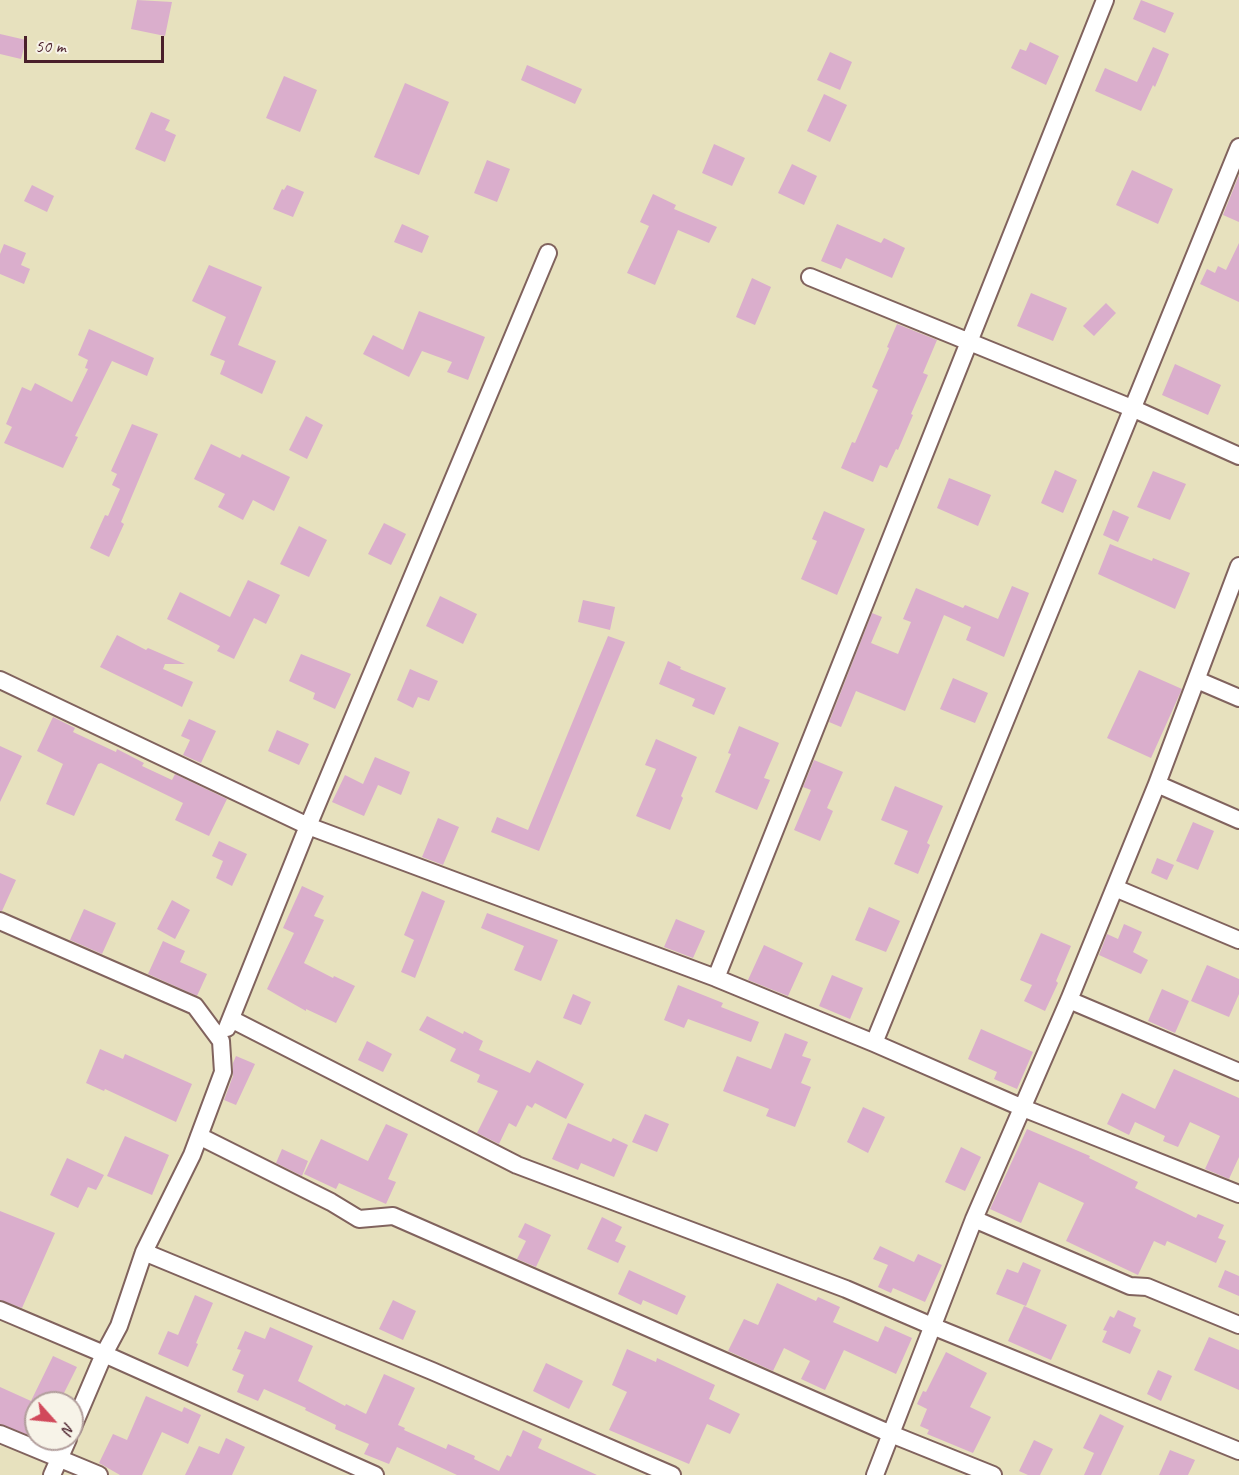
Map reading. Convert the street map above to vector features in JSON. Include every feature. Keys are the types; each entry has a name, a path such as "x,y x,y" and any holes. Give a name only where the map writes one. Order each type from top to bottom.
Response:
{"street":[{"path":"716,978 1105,0"},
{"path":"874,1043 1239,147"},
{"path":"84,1401 119,1326 144,1252 192,1155 223,1072 221,1041 308,826 548,253"},
{"path":"810,277 1134,409 1239,456"},
{"path":"875,1475 974,1219 1069,1000 1157,784 1238,569"},
{"path":"0,680 308,826 716,978 1023,1108 1239,1194"},
{"path":"1197,680 1239,698"},
{"path":"1157,784 1239,820"},
{"path":"1115,888 1239,940"},
{"path":"0,921 195,1006 221,1041"},
{"path":"1069,1000 1239,1072"},
{"path":"231,1019 517,1165 846,1289 1239,1451"},
{"path":"199,1136 331,1202 359,1220 393,1216 891,1434 993,1475"},
{"path":"974,1219 1130,1286 1147,1287 1239,1325"},
{"path":"144,1252 432,1371 672,1475"},
{"path":"0,1310 375,1475"},
{"path":"0,1434 99,1475"},
{"path":"52,1475 63,1451"}],"building":[{"path":"137,0 172,2 165,36 131,29"},
{"path":"1141,0 1174,13 1165,33 1133,19"},
{"path":"0,34 26,40 21,59 0,54"},
{"path":"1030,42 1059,56 1046,85 1011,68 1020,49 1026,51"},
{"path":"1153,47 1169,54 1155,87 1153,85 1141,111 1095,91 1105,68 1137,82"},
{"path":"830,52 852,62 840,90 817,80"},
{"path":"527,65 582,89 575,104 521,80"},
{"path":"284,76 317,90 300,132 266,118"},
{"path":"405,83 449,102 419,175 374,157"},
{"path":"824,94 847,105 830,142 807,131"},
{"path":"151,112 170,120 165,130 176,135 165,162 135,149"},
{"path":"714,144 745,158 732,186 702,173"},
{"path":"487,160 510,169 497,202 474,193"},
{"path":"792,164 817,176 804,205 778,193"},
{"path":"1132,170 1173,189 1158,224 1116,205"},
{"path":"1239,175 1239,222 1223,215"},
{"path":"32,185 54,196 47,212 24,201"},
{"path":"287,185 304,192 293,217 273,209 282,189 284,190"},
{"path":"653,194 676,205 674,209 717,227 709,243 678,230 655,285 627,273 649,226 640,222"},
{"path":"402,224 429,236 422,253 394,242"},
{"path":"837,224 881,243 884,238 905,248 892,278 846,258 841,269 821,261"},
{"path":"1239,243 1239,302 1200,284 1207,269 1215,273 1218,266 1226,270"},
{"path":"4,244 26,253 21,265 30,269 24,284 0,274 0,254"},
{"path":"209,265 262,287 238,345 276,361 262,394 220,374 225,361 210,355 226,317 192,301"},
{"path":"752,278 771,287 755,325 736,317"},
{"path":"1031,293 1067,308 1053,341 1017,326"},
{"path":"1106,303 1116,313 1094,336 1083,326"},
{"path":"419,311 485,337 468,380 447,372 452,362 422,351 409,377 363,354 373,335 403,350"},
{"path":"897,324 937,340 923,373 928,375 898,450 896,449 887,468 880,465 873,482 841,468 852,442 855,443 878,390 872,387"},
{"path":"89,329 154,358 147,376 112,361 75,436 78,437 63,468 4,443 12,427 6,424 22,387 31,391 35,383 72,402 88,369 85,368 88,360 78,355"},
{"path":"1175,364 1221,385 1208,415 1162,395"},
{"path":"306,416 323,425 307,459 289,450"},
{"path":"132,424 158,434 121,522 124,524 109,557 90,548 120,489 112,485 117,474 111,471"},
{"path":"211,444 240,458 242,454 290,477 274,511 253,500 243,520 218,507 225,494 194,479"},
{"path":"1055,470 1077,480 1063,513 1041,503"},
{"path":"1153,471 1186,484 1170,520 1137,507"},
{"path":"949,478 991,495 978,526 937,508"},
{"path":"1113,510 1129,517 1118,542 1103,535"},
{"path":"824,511 865,529 837,595 801,579 817,541 812,539"},
{"path":"384,523 406,534 391,565 368,554"},
{"path":"299,526 327,540 309,577 280,564"},
{"path":"1110,544 1190,573 1175,609 1098,574"},
{"path":"248,580 280,595 266,624 254,618 234,659 217,651 220,646 167,619 180,592 230,617"},
{"path":"1012,586 1029,593 1004,657 966,640 971,627 944,615 905,711 856,691 841,727 829,722 872,613 882,617 871,643 898,654 911,622 903,619 916,588 963,608 965,605 998,619"},
{"path":"440,596 477,614 463,644 426,626"},
{"path":"583,600 615,607 610,630 578,622"},
{"path":"117,635 146,650 148,648 185,664 165,664 163,669 193,682 182,707 100,667"},
{"path":"608,636 625,642 539,851 491,832 497,817 528,830"},
{"path":"301,654 351,674 335,709 313,699 315,693 289,681"},
{"path":"668,661 681,667 680,669 726,688 714,715 692,706 695,699 659,684"},
{"path":"410,669 438,681 429,701 418,697 413,708 397,700"},
{"path":"1139,670 1182,689 1151,758 1107,738"},
{"path":"953,678 988,693 975,723 940,709"},
{"path":"53,717 75,728 73,732 116,752 117,749 144,763 142,766 172,780 175,774 227,799 209,836 175,820 183,803 101,763 98,764 74,816 46,804 63,764 37,751"},
{"path":"189,719 216,731 201,763 183,755 190,740 181,736"},
{"path":"739,726 779,743 764,778 770,780 757,810 715,792 731,754 728,753"},
{"path":"277,730 309,744 299,765 268,751"},
{"path":"656,739 697,757 670,830 636,816 656,769 645,765"},
{"path":"0,746 22,756 0,802"},
{"path":"375,757 410,772 401,795 378,785 364,816 332,802 345,775 363,784"},
{"path":"814,760 843,772 827,808 833,811 820,841 794,830 811,790 803,787"},
{"path":"895,786 943,806 927,843 930,845 918,874 894,864 908,831 881,820"},
{"path":"438,818 459,827 443,865 422,857"},
{"path":"1193,822 1214,831 1198,870 1176,861"},
{"path":"219,841 247,854 232,886 216,878 223,861 212,856"},
{"path":"1157,858 1174,865 1167,880 1151,873"},
{"path":"0,873 16,880 2,911 0,911"},
{"path":"302,886 324,896 314,916 324,920 304,963 355,986 336,1023 306,1009 306,1011 267,989 294,933 283,928"},
{"path":"422,891 445,901 415,978 401,972 414,940 404,935"},
{"path":"172,900 190,910 175,939 157,929"},
{"path":"869,907 900,921 886,952 855,940"},
{"path":"84,909 116,923 102,954 70,940"},
{"path":"487,913 558,940 541,981 514,970 524,946 481,928"},
{"path":"676,919 705,931 693,958 664,947"},
{"path":"1124,924 1142,932 1133,952 1148,960 1141,974 1099,955 1107,934 1118,939"},
{"path":"1041,933 1071,946 1045,1011 1024,1001 1032,985 1020,980"},
{"path":"163,941 185,951 180,962 207,974 197,996 148,974"},
{"path":"764,945 803,963 788,996 748,980"},
{"path":"1207,965 1239,979 1239,994 1229,1017 1191,1001"},
{"path":"832,975 863,988 850,1019 819,1006"},
{"path":"678,985 723,1003 721,1007 759,1022 751,1042 688,1019 684,1028 664,1020"},
{"path":"1162,989 1189,1001 1175,1033 1148,1021"},
{"path":"573,994 591,1002 581,1025 563,1018"},
{"path":"427,1016 483,1041 479,1050 530,1073 537,1060 584,1084 566,1119 535,1103 532,1108 527,1105 516,1127 509,1123 499,1144 477,1133 498,1091 477,1082 480,1075 450,1061 456,1049 419,1030"},
{"path":"981,1029 1033,1052 1017,1089 994,1079 997,1072 968,1059"},
{"path":"785,1033 808,1042 802,1056 811,1059 801,1083 811,1087 795,1127 766,1116 769,1109 723,1091 737,1056 771,1069"},
{"path":"367,1041 392,1054 383,1072 358,1060"},
{"path":"100,1049 123,1059 125,1054 192,1084 176,1122 105,1089 104,1091 86,1083"},
{"path":"236,1056 255,1064 236,1105 224,1100 233,1076 233,1063"},
{"path":"1174,1069 1239,1098 1239,1157 1229,1179 1205,1169 1220,1136 1190,1122 1178,1147 1163,1141 1165,1136 1135,1122 1129,1135 1107,1124 1122,1093 1155,1109"},
{"path":"863,1107 885,1117 868,1153 847,1142"},
{"path":"645,1114 669,1124 657,1152 632,1142"},
{"path":"568,1123 611,1142 613,1138 628,1145 614,1177 581,1163 578,1170 552,1159"},
{"path":"386,1124 408,1134 388,1179 396,1182 386,1204 339,1183 336,1189 304,1174 321,1139 368,1161"},
{"path":"1027,1129 1090,1156 1089,1158 1138,1182 1135,1188 1196,1218 1198,1214 1224,1225 1218,1238 1226,1241 1216,1263 1167,1241 1165,1246 1154,1241 1138,1275 1066,1241 1084,1203 1039,1182 1021,1223 990,1209"},
{"path":"125,1136 169,1155 152,1195 107,1176"},
{"path":"961,1147 981,1157 965,1191 945,1182"},
{"path":"282,1149 308,1161 302,1176 276,1163"},
{"path":"67,1158 104,1175 96,1190 88,1187 78,1208 50,1195"},
{"path":"0,1211 55,1233 22,1308 0,1300"},
{"path":"602,1217 622,1227 615,1241 626,1246 618,1263 587,1249"},
{"path":"525,1223 551,1235 536,1267 517,1259 526,1241 518,1237"},
{"path":"880,1246 914,1262 918,1254 942,1265 925,1302 893,1288 891,1293 878,1287 888,1265 873,1259"},
{"path":"1023,1262 1041,1270 1026,1306 996,1294 1007,1269 1018,1273"},
{"path":"629,1270 686,1296 677,1315 643,1300 641,1305 618,1294"},
{"path":"1225,1270 1239,1276 1239,1296 1218,1287"},
{"path":"777,1283 816,1301 818,1297 840,1307 833,1322 878,1342 885,1326 912,1338 896,1374 844,1350 825,1390 801,1379 810,1361 784,1348 773,1371 728,1351 744,1319 758,1325"},
{"path":"195,1295 213,1303 188,1367 158,1354 168,1331 178,1335"},
{"path":"393,1300 416,1311 403,1340 379,1329"},
{"path":"1024,1306 1067,1325 1051,1360 1008,1341"},
{"path":"1118,1310 1136,1318 1133,1326 1141,1330 1130,1354 1102,1342 1107,1331 1103,1330 1110,1316 1114,1318"},
{"path":"270,1327 313,1346 298,1381 345,1406 346,1404 366,1414 384,1374 415,1388 398,1425 405,1428 404,1430 446,1449 448,1444 475,1456 474,1459 499,1471 507,1455 511,1457 523,1430 542,1439 538,1448 597,1475 457,1475 397,1447 389,1464 364,1454 369,1444 335,1429 336,1425 305,1410 306,1408 264,1389 258,1401 237,1392 244,1375 232,1370 241,1350 237,1349 245,1331 265,1339"},
{"path":"1209,1337 1239,1350 1239,1390 1194,1370"},
{"path":"627,1349 656,1362 657,1358 715,1385 709,1399 740,1414 730,1434 707,1424 689,1464 609,1430 627,1392 612,1385"},
{"path":"946,1352 987,1373 970,1407 991,1417 973,1453 927,1434 929,1430 920,1426 927,1409 917,1404 923,1391 926,1392"},
{"path":"53,1356 77,1367 65,1391 36,1391"},
{"path":"546,1363 583,1381 569,1409 533,1391"},
{"path":"1158,1370 1172,1376 1161,1401 1147,1394"},
{"path":"0,1387 24,1398 24,1433 0,1424"},
{"path":"146,1396 182,1412 184,1407 201,1415 188,1444 162,1432 142,1475 120,1475 99,1463 113,1434 127,1440"},
{"path":"1100,1414 1124,1426 1101,1475 1084,1475 1094,1453 1083,1448"},
{"path":"226,1438 245,1447 232,1475 185,1475 199,1446 219,1454"},
{"path":"1034,1440 1053,1449 1040,1475 1028,1475 1019,1471"},
{"path":"1170,1450 1195,1460 1188,1475 1159,1475"}]}
